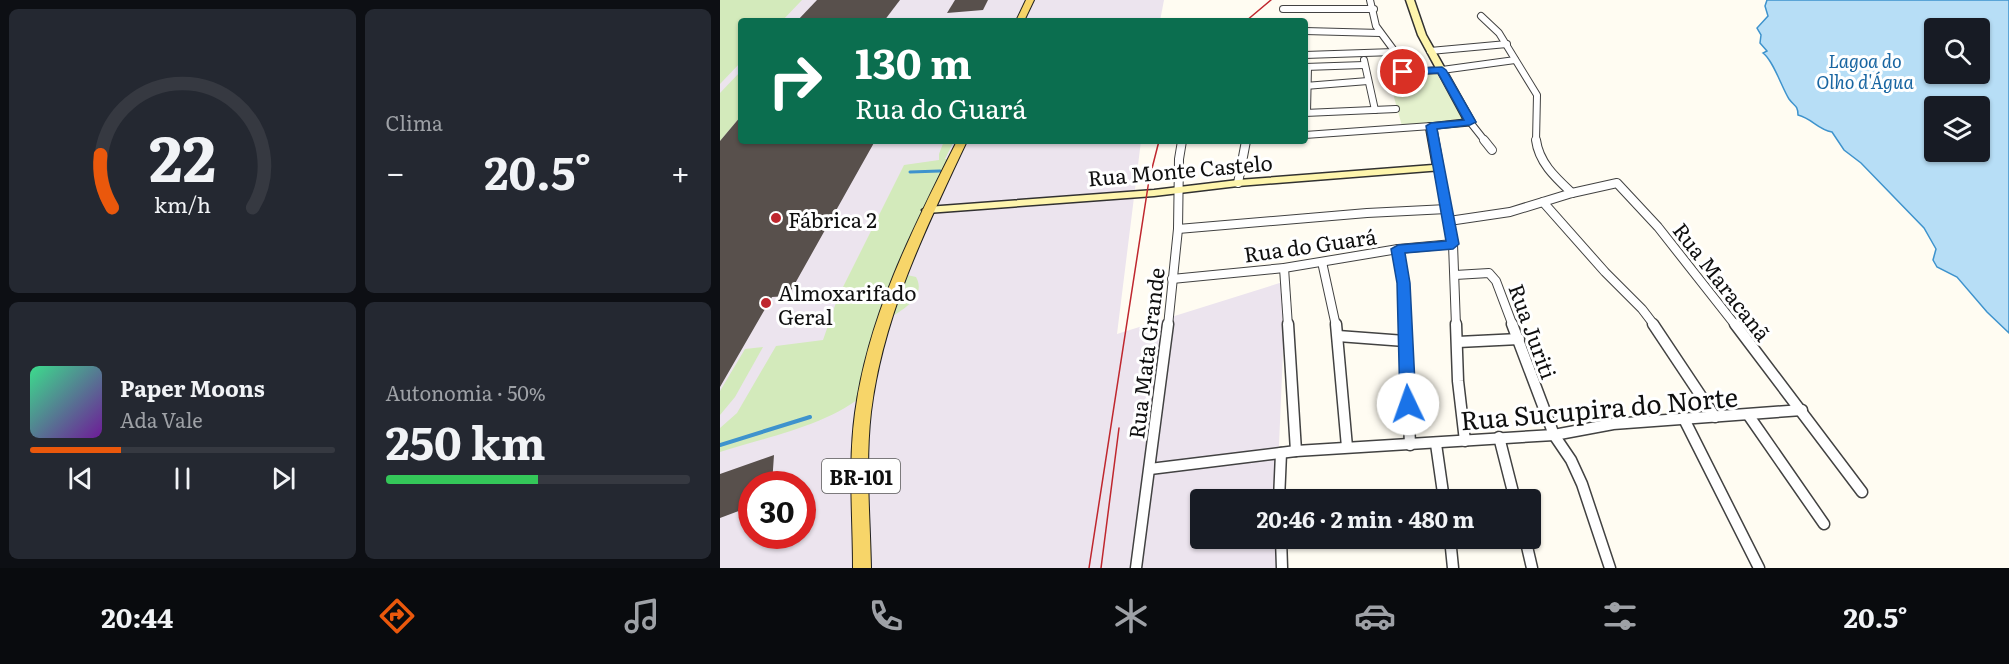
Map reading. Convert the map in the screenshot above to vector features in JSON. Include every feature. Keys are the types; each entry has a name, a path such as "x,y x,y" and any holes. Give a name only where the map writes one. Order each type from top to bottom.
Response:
{"main road":[{"path":"1021,18 1030,0"},
{"name":"BR-101","path":"862,568 863,414 875,354 890,299 927,210 960,144"}],"street":[{"path":"1370,0 1374,9 1376,26 1394,52 1403,72 1442,70 1515,60"},
{"path":"1410,0 1416,24 1430,51 1470,122 1492,150"},
{"path":"1283,9 1374,9"},
{"path":"1449,221 1498,214 1572,193 1538,153 1536,142 1539,101 1534,88 1499,33 1481,16"},
{"path":"1308,31 1380,33"},
{"path":"1430,51 1507,44"},
{"path":"1308,55 1394,52"},
{"path":"1363,54 1375,110"},
{"path":"1308,67 1364,65"},
{"path":"1308,86 1368,81"},
{"path":"1308,112 1396,109"},
{"path":"1308,135 1470,122"},
{"path":"1431,126 1453,244 1458,381 1464,441"},
{"name":"Rua Mata Grande","path":"1136,568 1167,338 1178,229 1179,159 1182,144"},
{"path":"1238,183 1245,144"},
{"name":"Rua Monte Castelo","path":"927,210 1438,168"},
{"name":"Rua Maracanã","path":"1572,193 1618,183 1658,227 1802,410 1862,492"},
{"path":"1544,202 1605,272 1642,309 1670,347 1715,417"},
{"path":"1178,229 1367,213 1447,210"},
{"name":"Rua do Guará","path":"1172,279 1284,268 1398,249 1453,244"},
{"path":"1398,249 1403,283 1410,445"},
{"path":"1322,262 1338,336 1347,447"},
{"path":"1284,268 1296,451"},
{"name":"Rua Juriti","path":"1455,275 1489,273 1492,275 1519,339 1554,435 1571,460 1582,484 1610,568"},
{"path":"1338,336 1405,341"},
{"path":"1458,342 1519,339"},
{"name":"Rua Sucupira do Norte","path":"1150,469 1296,451 1554,435 1613,424 1749,416 1802,410"},
{"path":"1749,416 1824,524"},
{"path":"1684,419 1759,568"},
{"path":"1499,437 1512,489"},
{"path":"1436,444 1442,489"},
{"path":"1279,489 1281,453"},
{"path":"1281,549 1282,568"},
{"path":"1451,549 1453,568"},
{"path":"1528,549 1532,568"}],"shaded area":[{"path":"794,0 1164,0 1161,18 775,18"},
{"path":"738,55 738,144 1141,144 1117,334 1286,281 1278,469 1280,489 1190,489 1190,549 1285,549 1287,568 720,568 720,72"}],"green space":[{"path":"720,0 802,0 785,18 738,18 738,65 720,84"},
{"path":"738,74 738,120 720,141 720,93"},
{"path":"1437,74 1463,120 1402,126 1389,79"},
{"path":"943,144 952,144 945,159 953,159 903,259 867,392 817,422 720,452 720,428 737,413 776,346 823,340 838,297 904,165 939,160"},
{"path":"907,275 916,277 919,289 917,295 893,316"},
{"path":"763,347 735,397 720,415 720,391 745,349"}],"water":[{"name":"Lagoa do Olho d'Água","path":"1767,0 2009,0 2009,333 1987,312 1957,277 1937,267 1933,260 1936,249 1924,228 1861,163 1844,150 1832,132 1798,115 1796,107 1789,99 1774,68 1763,53 1767,51 1760,43 1761,35 1757,28 1768,16 1765,6"}],"building":[{"path":"817,0 900,0 886,18 800,18"},
{"path":"955,0 988,0 983,10 947,13"},
{"name":"Fábrica 2","path":"738,120 738,144 873,144 788,296 772,297 720,387 720,141"},
{"path":"774,455 773,471 738,471 738,511 720,518 720,474"}],"waterway":[{"path":"910,172 940,171"},
{"path":"720,445 810,417"}],"tram line":[{"path":"1250,18 1271,0"},
{"path":"1089,568 1149,180 1158,144"},
{"path":"1101,568 1119,428"}],"place":[{"name":"Fábrica 2","path":"776,218"},
{"name":"Almoxarifado Geral","path":"766,303"}],"route":[{"path":"1403,72 1442,70 1470,122 1431,126 1453,244 1398,249 1403,283 1408,404"}]}
